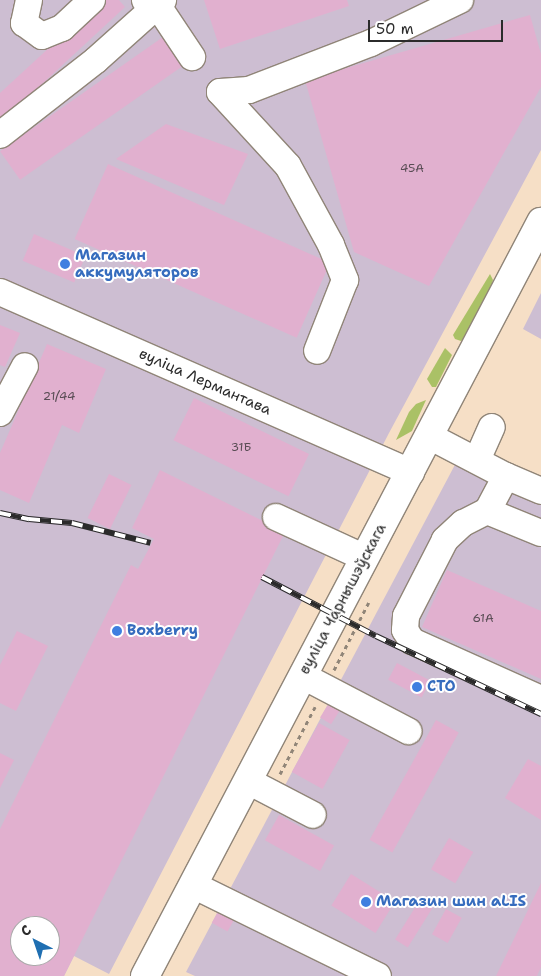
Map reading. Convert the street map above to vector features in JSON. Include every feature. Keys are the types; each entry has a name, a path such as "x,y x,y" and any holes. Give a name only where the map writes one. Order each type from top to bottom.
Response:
{"main road":[{"name":"вуліца Чарнышэўскага","path":"145,976 541,222"}],"street":[{"path":"29,0 24,23 42,36 62,28 92,0"},
{"path":"317,351 346,280 331,245 288,166 220,92 249,90 354,50 460,0"},
{"path":"0,135 96,60 155,2 192,57"},
{"name":"вуліца Лермантава","path":"0,292 411,472"},
{"path":"0,413 25,366"},
{"path":"477,460 492,427"},
{"path":"429,436 506,476 541,490"},
{"path":"506,476 487,511 463,523 445,540 406,616 406,630 412,641 541,699"},
{"path":"487,511 541,533"},
{"path":"276,517 365,558"},
{"path":"303,676 408,731"},
{"path":"248,781 313,815"},
{"path":"193,885 378,976"}],"shaded area":[{"path":"0,0 541,0 541,150 389,433 109,974 74,956 64,976 0,976"},
{"path":"541,293 541,339 523,329"},
{"path":"466,444 541,479 541,976 195,976 186,972"}],"green space":[{"path":"490,274 493,280 491,287 464,339 461,341 455,339 453,335"},
{"path":"445,348 452,355 436,387 432,387 427,379"},
{"path":"426,400 412,431 396,440 409,412 416,404"}],"building":[{"path":"101,0 119,0 125,7 0,123 0,93"},
{"path":"204,0 347,0 349,6 220,49"},
{"path":"530,15 541,54 541,87 429,286 354,252 305,80"},
{"path":"163,37 183,66 20,180 0,151"},
{"path":"166,124 248,154 224,205 116,159"},
{"path":"108,164 330,263 297,338 75,239"},
{"path":"34,234 86,256 74,283 23,261"},
{"path":"0,325 20,333 5,367 0,365"},
{"path":"47,344 106,369 79,433 62,425 29,503 0,490 0,453"},
{"path":"194,398 309,454 288,496 173,440"},
{"path":"160,470 285,532 64,976 0,976 0,829 131,565 138,569 154,539 132,528"},
{"path":"109,474 131,485 110,529 88,518"},
{"path":"447,570 541,611 541,679 422,627"},
{"path":"17,631 48,646 16,711 0,703 0,665"},
{"path":"397,663 431,681 422,698 388,680"},
{"path":"329,703 340,710 331,724 320,717"},
{"path":"436,720 459,733 392,852 370,840"},
{"path":"319,723 350,740 322,789 292,772"},
{"path":"0,753 14,760 0,788"},
{"path":"528,759 541,766 541,820 505,798"},
{"path":"279,815 334,846 320,871 265,840"},
{"path":"449,838 473,852 455,883 431,869"},
{"path":"351,874 395,902 375,933 331,905"},
{"path":"541,883 541,967 537,976 496,976"},
{"path":"421,898 434,906 408,948 395,940"},
{"path":"220,908 236,917 228,932 212,923"},
{"path":"446,909 462,918 448,943 432,934"}],"railway":[{"path":"0,513 29,519 72,523 151,543"},
{"path":"262,577 376,636 541,714"}],"place":[{"name":"Магазин аккумуляторов","path":"65,264"},
{"name":"Boxberry","path":"117,631"},
{"name":"СТО","path":"417,687"},
{"name":"Магазин шин aLIS","path":"366,902"}]}
